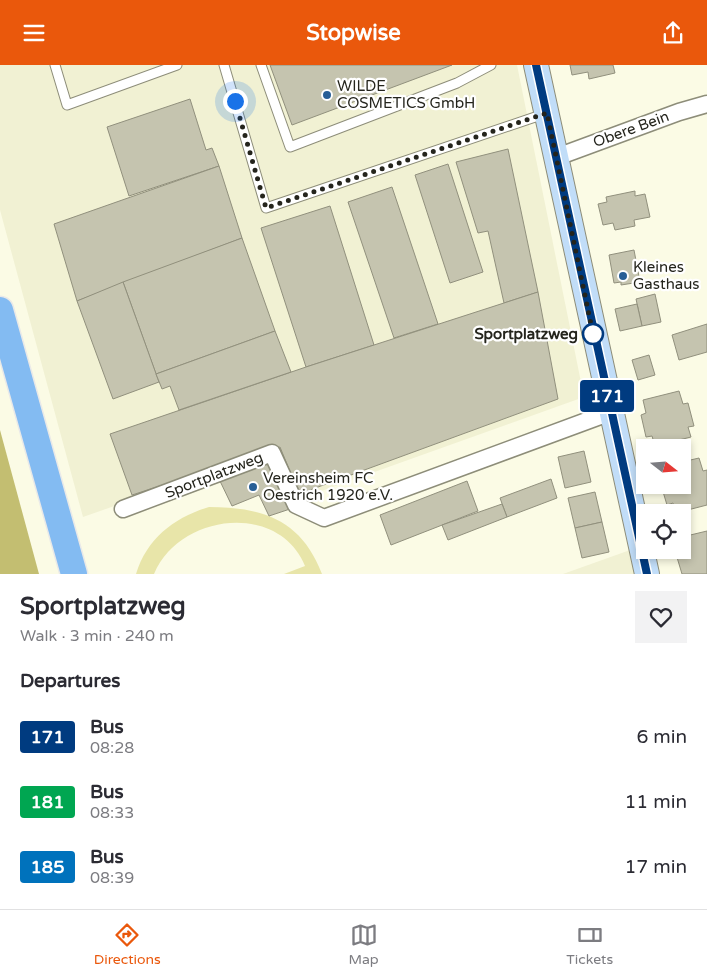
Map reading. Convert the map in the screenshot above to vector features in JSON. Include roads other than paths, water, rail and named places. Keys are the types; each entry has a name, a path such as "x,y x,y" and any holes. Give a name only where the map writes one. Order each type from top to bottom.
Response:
{"main road":[{"path":"536,65 647,574"},
{"path":"0,310 74,574"}],"street":[{"name":"Obere Bein","path":"556,157 679,112 707,104"},
{"name":"Sportplatzweg","path":"124,509 272,453 296,505 324,518 611,412"}],"lane":[{"path":"55,65 67,105 176,65"},
{"path":"224,65 266,208 547,113"},
{"path":"261,65 290,147 458,83 491,65"}],"place":[{"name":"WILDE COSMETICS GmbH","path":"327,95"},
{"name":"Kleines Gasthaus","path":"623,276"},
{"name":"Sportplatzweg","path":"593,334"},
{"name":"Vereinsheim FC Oestrich 1920 e.V.","path":"253,487"}]}
